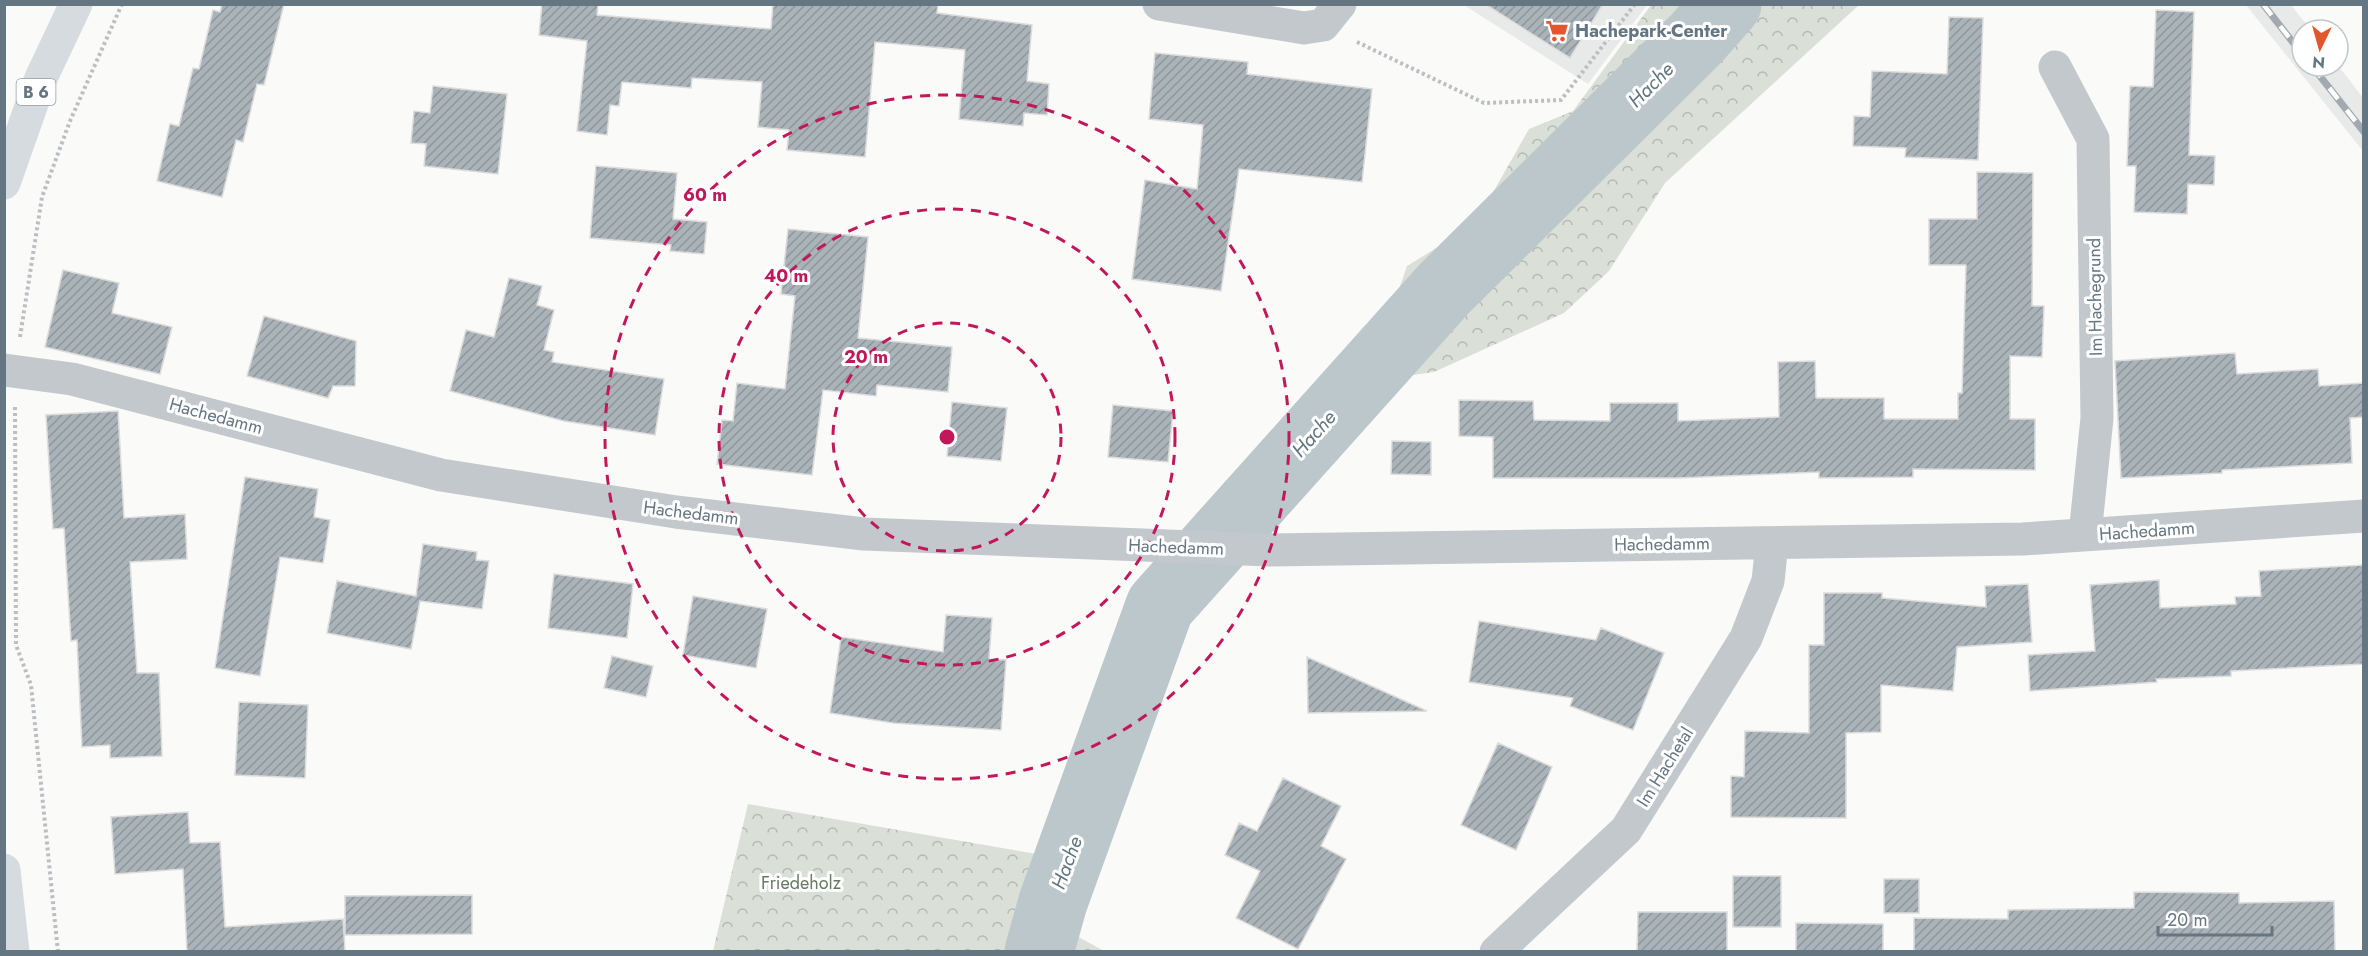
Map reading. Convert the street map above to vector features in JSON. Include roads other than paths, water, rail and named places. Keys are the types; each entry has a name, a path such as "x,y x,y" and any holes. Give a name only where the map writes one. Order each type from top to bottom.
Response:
{"main road":[{"name":"B 6","path":"4,183 41,78 76,4"},
{"path":"4,870 13,951"}],"street":[{"path":"1159,4 1304,28 1332,15"},
{"name":"Im Hachegrund","path":"2055,67 2093,139 2097,418 2085,535"},
{"name":"Hachedamm","path":"10,370 72,379 441,475 676,512 864,534 1269,550 2023,539 2364,516"},
{"name":"Im Hachetal","path":"1496,951 1626,830 1746,638 1768,581 1772,543"}],"waterway":[{"name":"Hache","path":"1039,952 1053,902 1160,606 1444,289 1697,38 1727,4"}],"railway":[{"path":"2263,4 2290,39"},
{"path":"2321,78 2364,132"}],"place":[{"name":"Hachepark-Center","path":"1557,31"}],"park label":[{"name":"Friedeholz","path":"801,883"}]}
